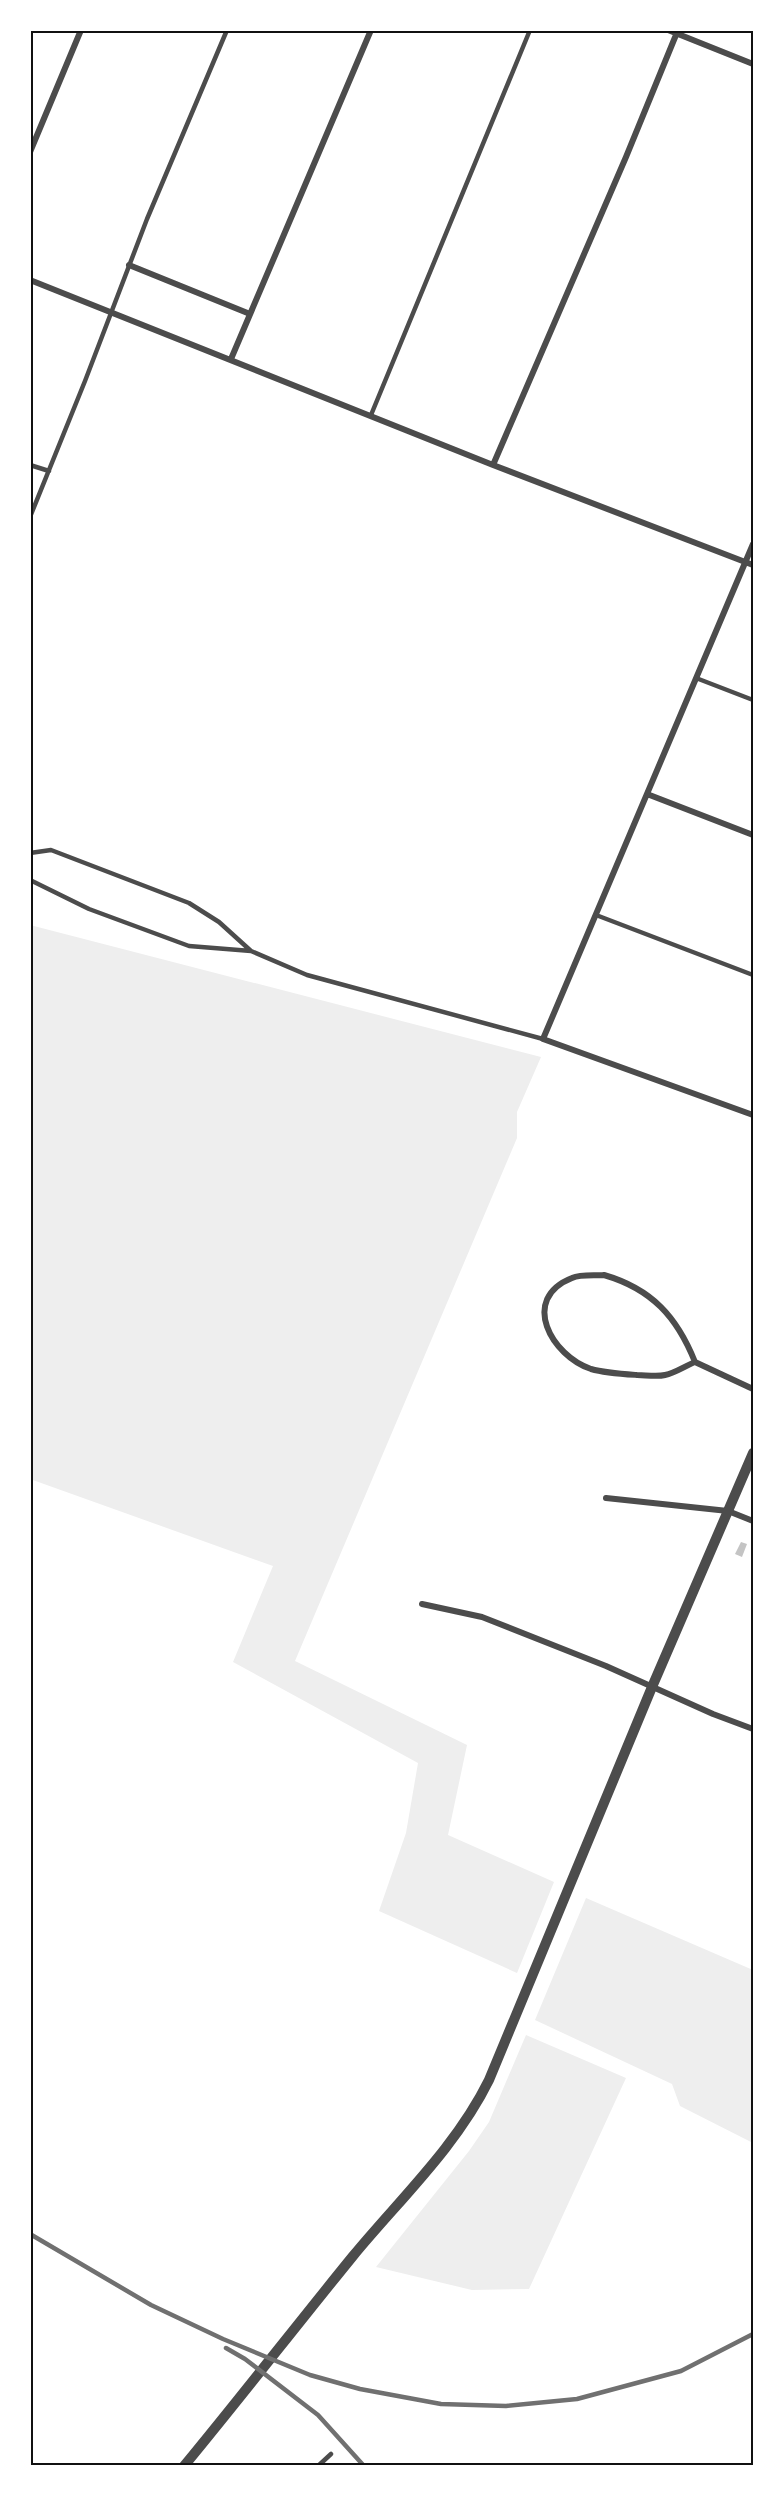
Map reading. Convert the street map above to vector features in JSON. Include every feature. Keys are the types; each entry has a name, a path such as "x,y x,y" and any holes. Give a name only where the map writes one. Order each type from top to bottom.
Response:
{"street":[{"path":"30,152 81,30"},
{"path":"231,359 371,30"},
{"path":"668,30 753,64"},
{"path":"493,465 626,157 677,32"},
{"path":"129,265 250,314"},
{"path":"30,280 493,465 753,565"},
{"path":"753,543 543,1039 753,1115"},
{"path":"647,794 753,835"},
{"path":"695,1362 664,1376 622,1374 591,1369 571,1359 554,1339 543,1316 544,1300 573,1277 604,1275 623,1280 645,1292 663,1309 685,1337 695,1362 753,1389"},
{"path":"184,2466 352,2257 432,2165 473,2111 516,2016 652,1687 753,1453"},
{"path":"606,1498 728,1511 753,1521"},
{"path":"423,1604 482,1617 606,1666 713,1714 753,1729"}],"lane":[{"path":"30,517 129,265 228,30"},
{"path":"371,416 530,30"},
{"path":"30,465 49,471"},
{"path":"696,678 753,700"},
{"path":"30,853 51,850 189,903 219,922 251,951"},
{"path":"30,880 89,909 189,946 251,951 307,975 543,1039"},
{"path":"596,915 753,975"},
{"path":"318,2466 332,2454"}],"shaded area":[{"path":"30,925 541,1057 517,1112 517,1138 295,1661 467,1745 448,1835 554,1882 517,1973 379,1911 406,1833 418,1763 233,1662 273,1566 30,1479"},
{"path":"586,1898 753,1970 753,2143 680,2106 672,2084 535,2020"},
{"path":"526,2035 626,2078 529,2289 472,2290 376,2267 469,2151 489,2122"}],"building":[{"path":"741,1542 747,1544 742,1557 735,1554"}],"railway":[{"path":"30,2234 151,2305 223,2339 310,2375 360,2389 441,2404 506,2406 577,2399 681,2371 753,2334"},
{"path":"226,2348 245,2359 318,2415 364,2466"}]}
